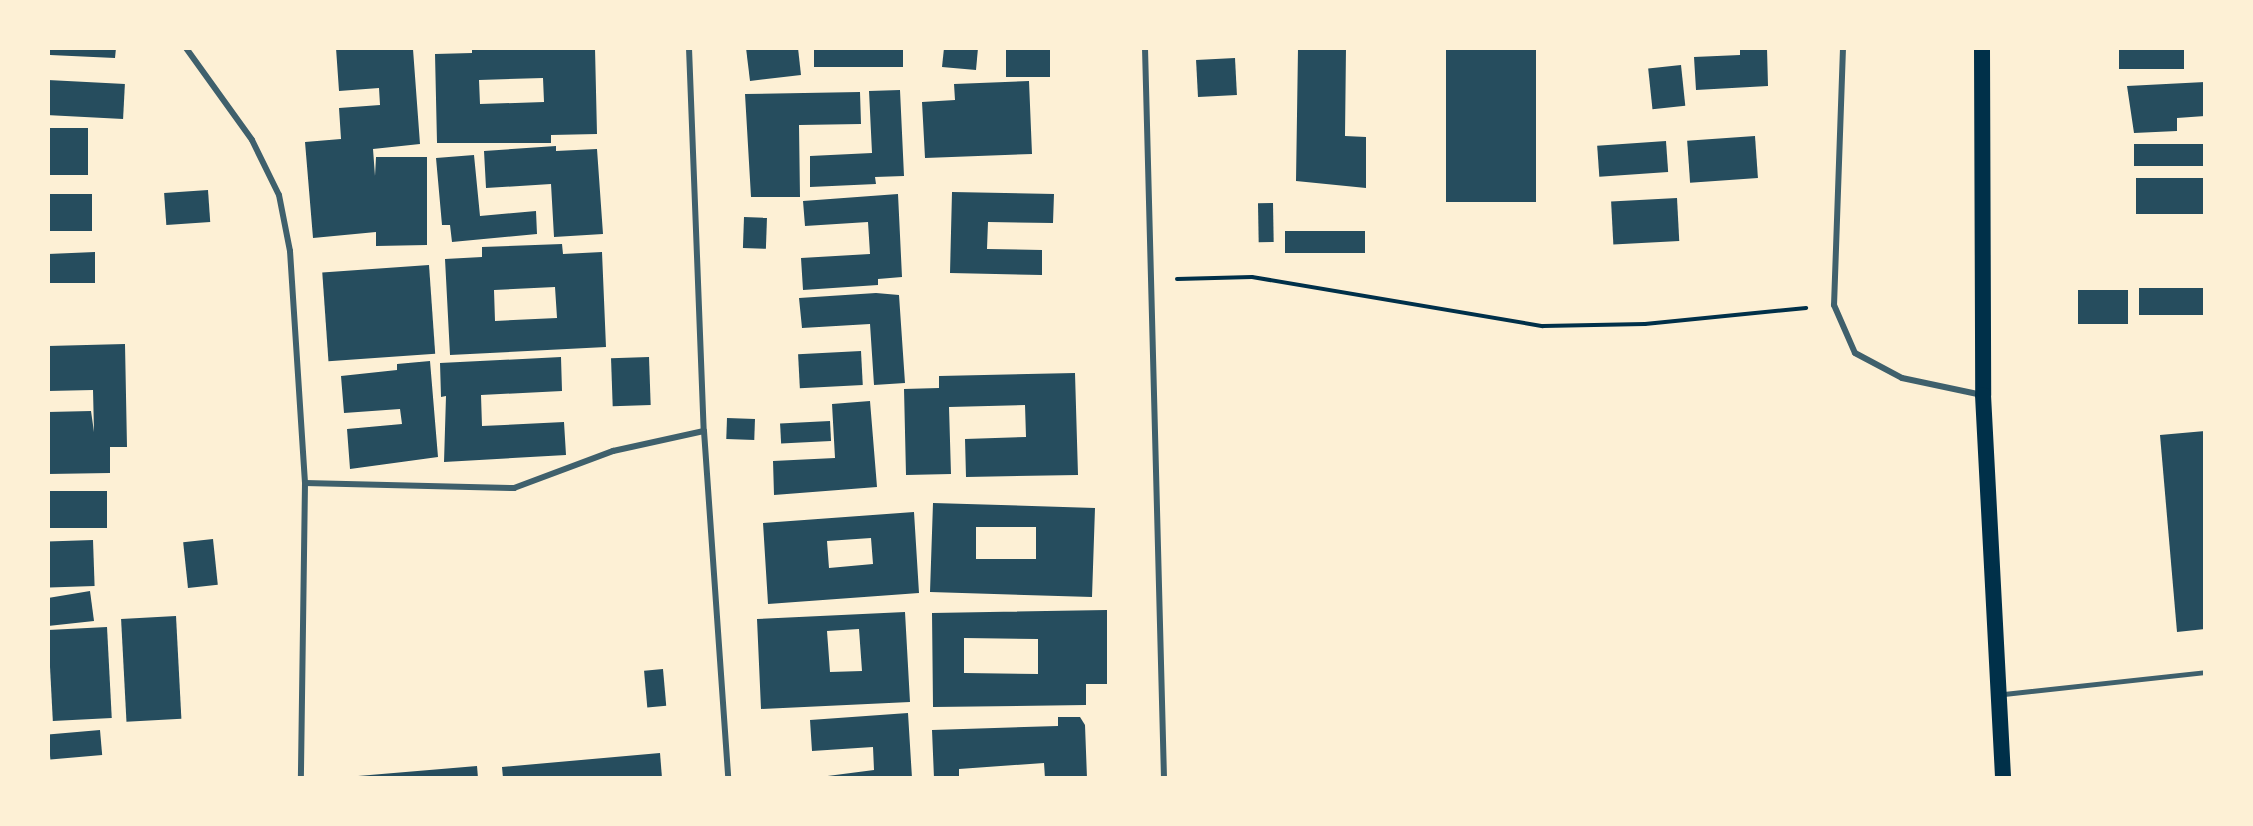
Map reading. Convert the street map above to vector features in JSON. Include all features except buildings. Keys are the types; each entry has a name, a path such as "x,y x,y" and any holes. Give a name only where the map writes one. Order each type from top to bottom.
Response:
{"highway":[{"path":"1982,48 1983,395 2003,778"}],"street":[{"path":"186,48 252,140 279,195 295,295 305,483 301,778"},
{"path":"689,48 704,431 728,778"},
{"path":"1145,48 1149,282 1164,778"},
{"path":"1843,48 1834,305 1855,353 1902,378 1983,395"},
{"path":"305,483 514,489 613,451 704,431"}],"lane":[{"path":"1998,695 2205,672"}],"path":[{"path":"1149,282 1252,277 1543,326 1645,324 1834,305"}]}
